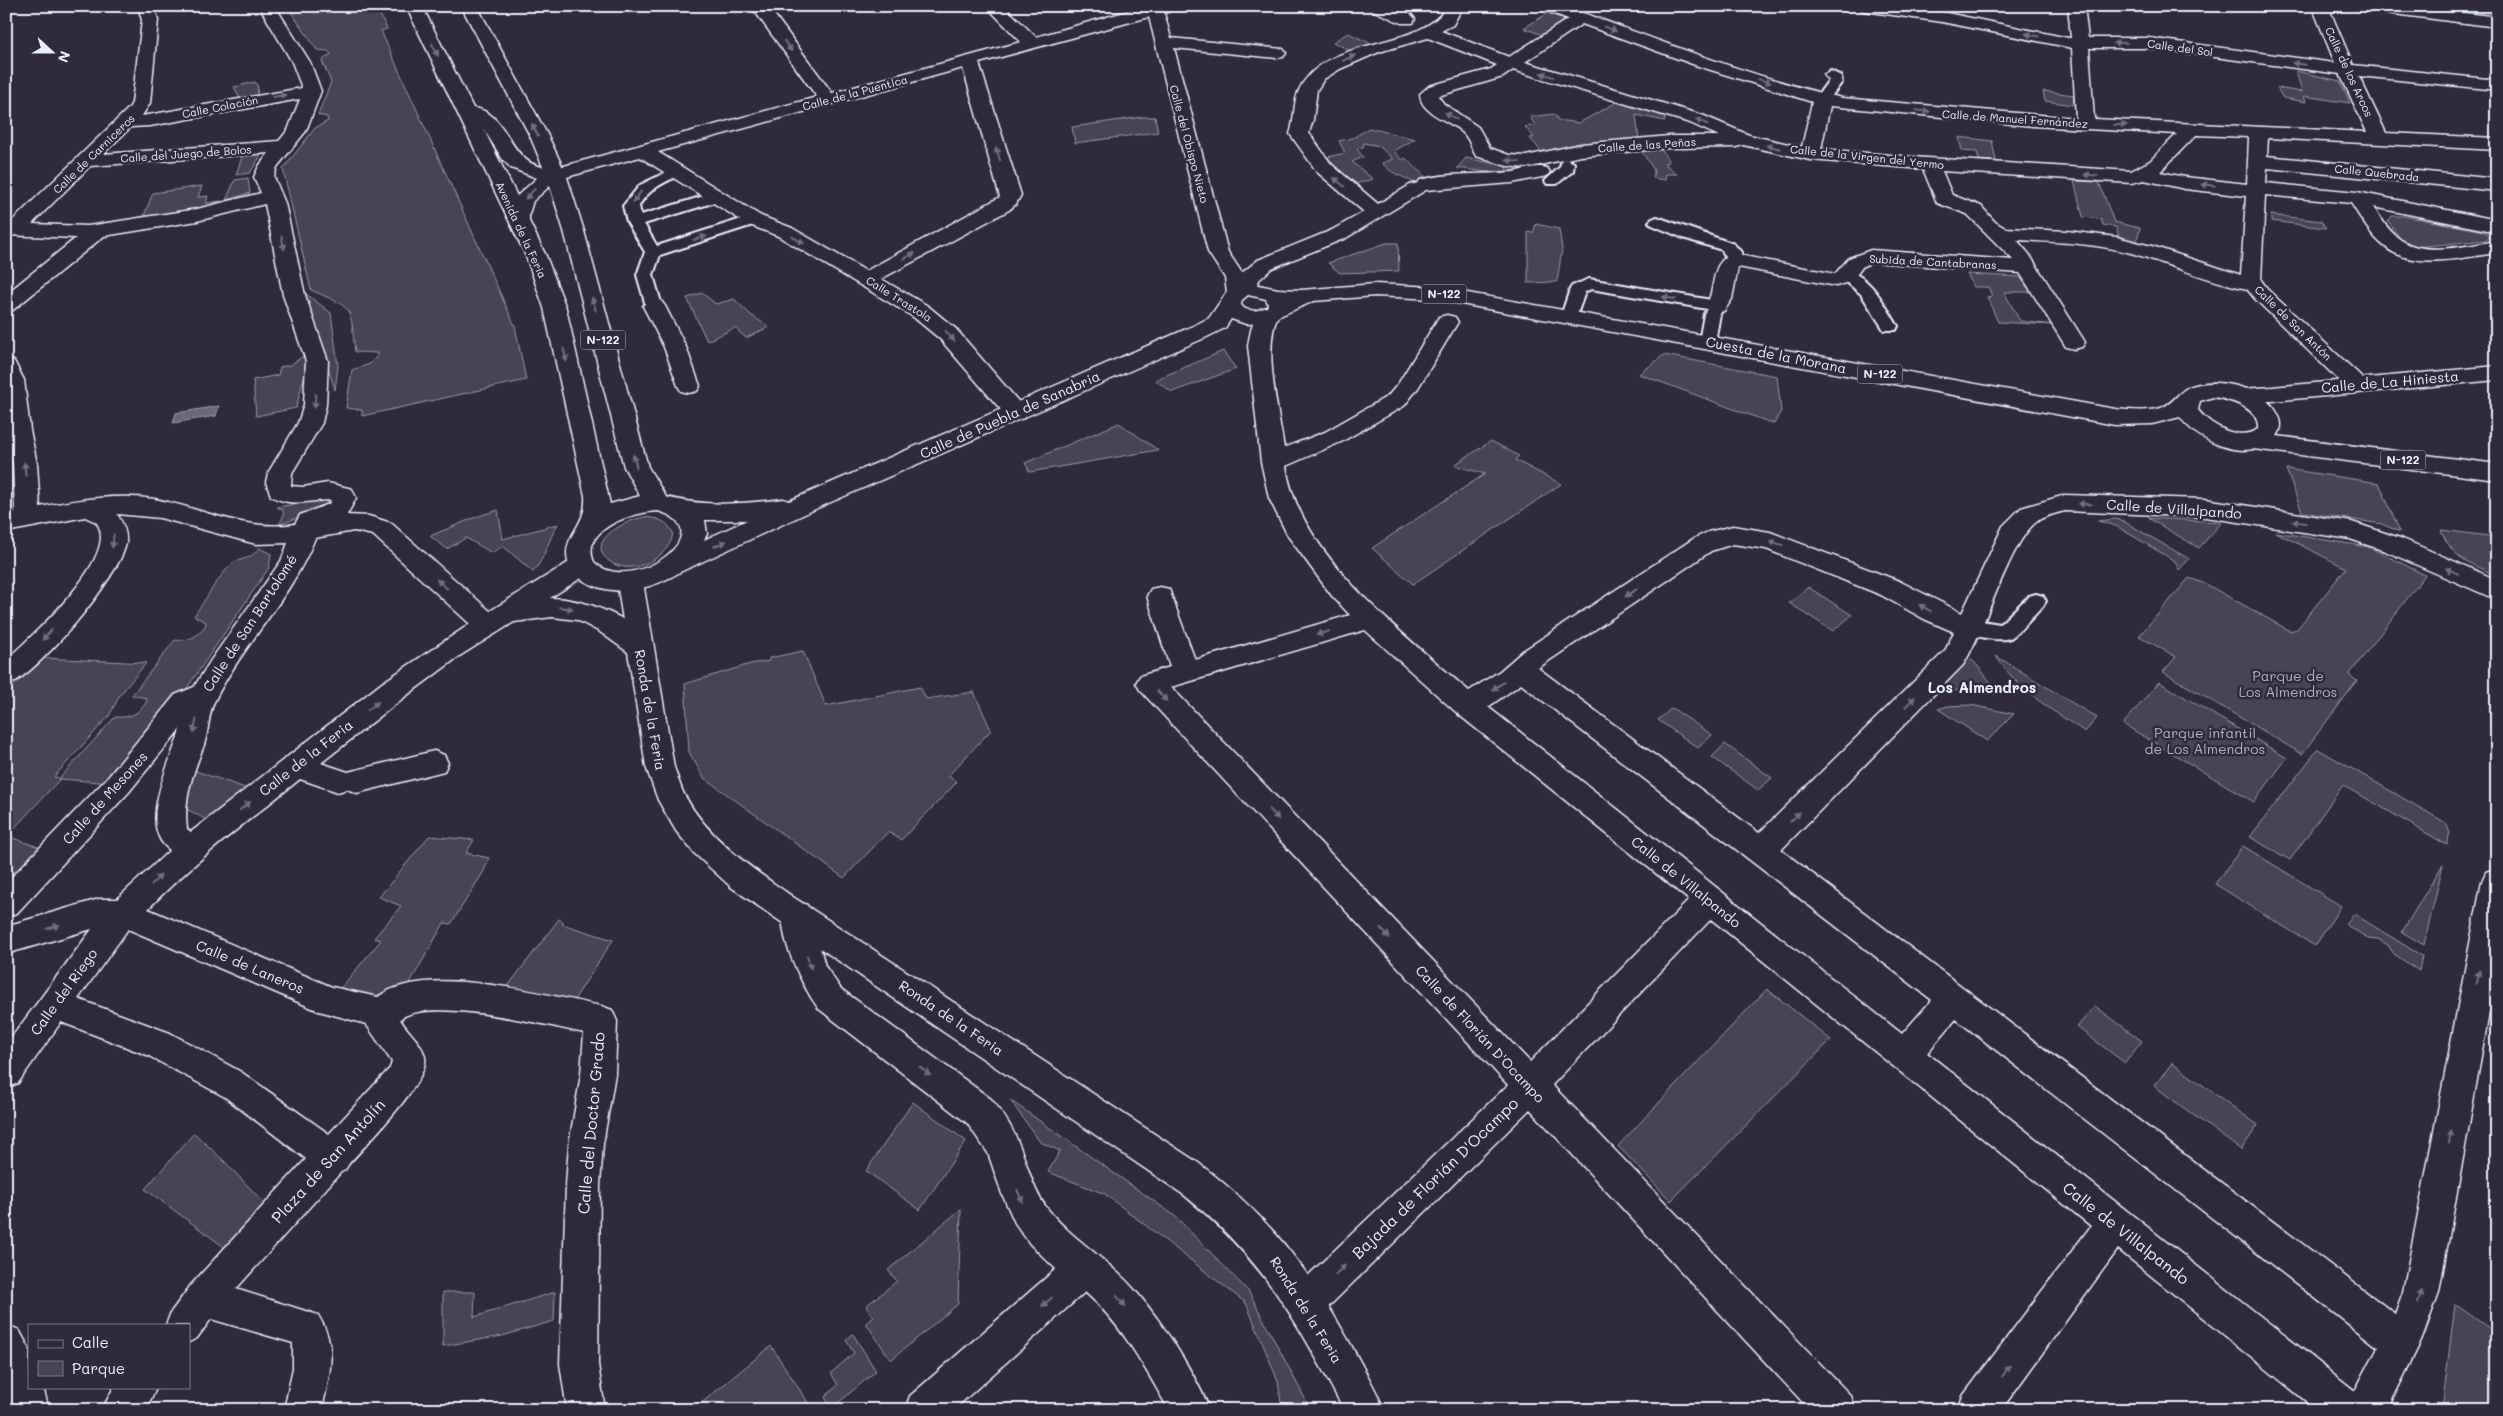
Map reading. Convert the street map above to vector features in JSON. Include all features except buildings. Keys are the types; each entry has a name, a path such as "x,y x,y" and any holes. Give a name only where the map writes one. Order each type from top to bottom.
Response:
{"main road":[{"name":"Calle de Carniceros","path":"11,228 88,161 128,122 141,103 150,20 146,6"},
{"path":"267,6 301,62 312,90 300,126 265,172 265,182 272,196 294,295 316,356 317,368 315,405 310,423 280,473 278,486 283,493 288,494 334,492 343,495 344,498 338,510 312,518 304,533"},
{"name":"Avenida de la Feria","path":"414,6 536,256 555,308 597,496 598,507 593,526"},
{"name":"N-122","path":"469,6 539,136 556,174 574,231 636,467 644,483 658,503"},
{"path":"759,6 828,100"},
{"path":"994,6 1033,44"},
{"path":"1376,6 1407,19"},
{"path":"1377,212 1327,171 1310,146 1299,134 1304,120 1305,101 1310,86 1315,78 1334,65 1373,48 1414,38 1428,32 1446,21 1455,6"},
{"name":"Calle de Manuel Fernández","path":"1548,6 1701,61 1822,99 1906,110 2085,124 2497,144"},
{"name":"Calle del Sol","path":"1864,6 1942,17 2080,43 2148,43 2347,70 2497,85"},
{"path":"2076,6 2085,124"},
{"name":"Calle de los Arcos","path":"2320,6 2379,138"},
{"path":"2370,6 2497,22"},
{"name":"Calle de la Puentica","path":"556,174 1160,8"},
{"name":"Calle del Obispo Nieto","path":"1160,8 1162,42 1218,252 1249,295 1259,344"},
{"path":"1511,64 1580,18"},
{"name":"Calle de la Virgen del Yermo","path":"1428,32 1511,64 1696,119 1747,141 1810,154 2121,177 2144,174 2185,183 2356,198 2497,226"},
{"path":"1162,42 1276,54"},
{"path":"866,279 1002,206 1010,198 970,61"},
{"name":"Calle de las Peñas","path":"1511,64 1497,73 1435,90 1428,96 1439,108 1453,116 1472,132 1482,151 1507,160 1526,162 1572,157 1669,142 1747,141"},
{"name":"Calle Colación","path":"128,122 150,121 312,90"},
{"path":"1810,154 1822,99"},
{"path":"461,103 494,128 510,156 518,164 536,172 556,174"},
{"path":"2144,174 2162,161 2191,129"},
{"name":"Calle de San Antón","path":"2259,132 2250,271 2253,284 2357,385"},
{"name":"Calle del Juego de Bolos","path":"88,161 284,146"},
{"name":"Calle Trastola","path":"642,150 754,220 785,232 920,311 941,327 1016,413"},
{"name":"Calle de las Peñas","path":"1249,295 1249,278 1260,268 1286,255 1339,234 1422,186 1448,180 1517,178 1572,157"},
{"name":"Calle Quebrada","path":"2258,161 2497,186"},
{"path":"1930,164 1944,199 1972,208 1988,226 2000,234 2019,254 2074,342"},
{"path":"520,222 519,212 528,195 556,174"},
{"path":"11,228 72,233 97,231 189,216 272,196"},
{"path":"2356,198 2389,240 2406,251 2423,254 2497,247"},
{"path":"6,305 97,231"},
{"path":"2000,234 2058,237 2132,246 2228,278 2253,284"},
{"name":"Subida de Cantabranas","path":"1847,276 1856,262 1871,256 1917,261 2027,267"},
{"path":"1717,306 1721,299 1728,264 1734,260 1833,280 1843,279 1847,276"},
{"name":"Cuesta de la Morana","path":"1249,295 1317,295 1376,290 1427,292 1568,316 2086,412 2206,430"},
{"name":"Calle de Puebla de Sanabria","path":"676,564 813,500 1226,322 1249,295"},
{"path":"654,306 675,347 689,386"},
{"path":"1273,462 1333,437 1396,401 1407,388 1425,355 1447,322"},
{"name":"Calle de Villalpando","path":"1259,344 1273,462 1281,498 1297,530 1325,570 1370,619 1468,706 2348,1410"},
{"path":"6,366 13,380 18,430 25,464 17,520 86,509 136,506 187,515 237,532 276,536 304,533 354,523 374,525 382,529 495,622"},
{"name":"Calle de La Hiniesta","path":"2235,395 2284,393 2497,372"},
{"name":"N-122","path":"2309,447 2281,434 2252,402 2235,395 2218,391 2202,391 2189,398 2186,403 2190,416 2206,430 2228,439 2252,440 2497,472"},
{"name":"Calle de La Hiniesta","path":"2252,440 2266,435 2270,429 2264,408 2271,398 2284,393"},
{"name":"Cuesta de la Morana","path":"2131,418 2161,415 2176,410 2186,403"},
{"name":"Calle de Puebla de Sanabria","path":"684,511 750,512 813,500"},
{"name":"N-122","path":"658,503 674,506 684,511 692,523 694,534 691,546 676,564 653,576 630,582 600,578 587,570 580,559 581,545 593,526 618,510 637,504 658,503"},
{"name":"Calle de Villalpando","path":"1760,851 1946,667 1962,646 2012,532 2030,514 2047,507 2065,504 2219,510 2363,533 2394,544 2497,591"},
{"path":"6,676 80,600 109,557 114,545 113,527 105,515 98,510 86,509"},
{"name":"Calle de San Bartolomé","path":"192,849 172,836 170,813 177,779 191,742 204,695 220,666 292,564 304,533"},
{"path":"1468,706 1520,669 1532,658 1702,545 1724,535 1751,536 1780,544 1890,588 1933,612 1969,627"},
{"name":"Calle de la Feria","path":"123,913 159,877 192,849 392,691 583,565"},
{"name":"Ronda de la Feria","path":"630,582 638,646 660,767 679,812 695,834 730,868 796,915 1200,1185 1262,1243 1305,1304 1365,1410"},
{"path":"1160,596 1186,673"},
{"name":"Calle de la Feria","path":"495,622 541,608 577,609 609,623 638,646"},
{"name":"Calle de Florián D'Ocampo","path":"1370,619 1150,683 1837,1410"},
{"path":"1520,669 1954,998 2401,1342"},
{"name":"Calle de Mesones","path":"6,904 119,784 185,703 204,695"},
{"path":"295,766 347,781 434,763"},
{"path":"2366,1410 2416,1309 2426,1271 2497,881"},
{"name":"Bajada de Florián D'Ocampo","path":"1305,1304 1529,1086 1709,900"},
{"path":"6,940 99,913 123,913"},
{"name":"Calle del Riego","path":"6,1072 123,913"},
{"name":"Calle de Laneros","path":"123,913 330,1001 363,1008 380,1015"},
{"path":"796,915 802,930 807,961 813,975 826,993 979,1111 997,1134 1019,1193 1031,1216 1057,1248 1105,1285 1124,1305 1191,1410"},
{"name":"Calle del Doctor Grado","path":"380,1015 405,998 428,996 487,999 601,1021 598,1074 584,1172 579,1364 586,1410"},
{"path":"1904,1056 1954,998"},
{"path":"55,1005 158,1044 234,1086 332,1158"},
{"name":"Plaza de San Antolín","path":"194,1311 402,1079 409,1065 406,1052 396,1042 380,1015"},
{"path":"1977,1410 2114,1224"},
{"path":"924,1410 1084,1270"},
{"name":"Plaza de San Antolín","path":"194,1311 305,1328 310,1334 313,1357 303,1410"},
{"path":"6,1343 19,1369 30,1410"},
{"path":"121,1410 137,1388"}],"lane":[{"path":"1822,99 1836,80 1830,75"},
{"path":"1552,181 1565,172 1572,157"},
{"path":"653,252 635,222 630,208 640,192 647,186 677,171"},
{"path":"635,222 717,197"},
{"path":"653,252 754,220"},
{"path":"1657,222 1688,235 1728,246 1733,252 1734,260"},
{"path":"653,252 645,275 654,306"},
{"path":"1847,276 1867,291 1890,326"},
{"path":"1568,316 1578,290 1589,284 1717,306 1712,314 1707,342"},
{"path":"1969,627 2004,632 2036,601"}],"green space":[{"path":"287,6 376,6 387,29 381,31 515,326 526,380 362,416 362,410 346,408 352,370 370,364 377,356 377,353 355,352 348,310 336,301 311,290 283,169 315,128 328,121 327,117 318,115 331,82 322,61 331,54 328,51 317,50"},
{"path":"2403,6 2497,7 2497,18"},
{"path":"1548,13 1569,22 1545,36 1524,28"},
{"path":"1348,33 1372,44 1353,52 1333,42"},
{"path":"2296,71 2340,81 2350,103 2304,96 2306,102 2283,98 2277,88 2302,92"},
{"path":"255,82 258,87 257,96 240,99 234,87"},
{"path":"2043,91 2074,95 2073,105 2045,101"},
{"path":"1617,102 1665,116 1665,121 1636,115 1639,140 1544,155 1530,138 1534,137 1525,127 1535,125 1530,117 1554,114 1558,120 1579,123"},
{"path":"1142,117 1155,117 1158,132 1075,143 1072,127"},
{"path":"1369,128 1415,139 1394,151 1402,160 1405,158 1428,179 1416,184 1394,173 1382,163 1393,159 1379,146 1364,143 1363,147 1357,149 1363,157 1352,162 1373,179 1355,184 1336,168 1328,157 1345,153 1339,141 1353,138"},
{"path":"1959,137 1992,141 1996,161 1979,160 1977,152 1962,151"},
{"path":"1660,147 1669,162 1664,163 1677,174 1666,174 1665,180 1653,178 1654,170 1640,149"},
{"path":"263,152 250,173 236,175 243,154"},
{"path":"1466,158 1506,166 1507,170 1526,170 1487,172 1457,168"},
{"path":"248,178 250,193 226,200 235,180"},
{"path":"2074,181 2099,182 2114,222 2140,228 2136,244 2120,241 2116,227 2103,225 2101,219 2083,217"},
{"path":"202,186 198,197 208,196 206,203 221,201 191,212 143,218 153,193"},
{"path":"2271,215 2321,221 2326,228 2271,221"},
{"path":"2392,216 2404,216 2479,230 2487,233 2490,237 2486,240 2416,247 2402,241 2388,221"},
{"path":"1536,224 1559,229 1562,249 1557,282 1528,283 1528,232 1533,233"},
{"path":"1386,243 1398,243 1399,271 1340,273 1328,263"},
{"path":"1967,274 2020,277 2031,292 2004,292 2020,321 2053,325 1998,322 1987,297 1992,296 1988,287 1974,287"},
{"path":"305,293 331,313 338,366 335,390"},
{"path":"702,293 716,304 734,299 751,315 769,327 746,338 735,328 707,341 687,298"},
{"path":"1223,351 1236,369 1172,392 1155,380"},
{"path":"1664,355 1777,376 1781,411 1774,424 1639,374"},
{"path":"302,357 309,358 296,408 256,416 253,380 278,375 280,367 290,365"},
{"path":"1119,423 1158,450 1030,472 1025,463"},
{"path":"1491,441 1519,456 1515,460 1561,484 1413,584 1372,548 1485,474 1454,465"},
{"path":"2286,469 2379,483 2400,532 2382,524 2302,512"},
{"path":"322,500 327,502 324,507 278,525 282,518 283,510 277,507"},
{"path":"498,510 503,539 558,524 541,561 533,572 503,546 492,553 466,538 447,549 430,536 476,517"},
{"path":"644,517 661,520 671,529 673,533 665,550 648,563 638,566 618,566 609,561 602,553 601,546 604,539 611,532 628,522"},
{"path":"2148,518 2222,522 2199,548"},
{"path":"2115,519 2123,521 2189,559 2179,570 2175,561 2116,526 2098,521"},
{"path":"2441,530 2497,537 2497,576 2463,559 2451,548"},
{"name":"Parque de Los Almendros","path":"2275,532 2369,547 2425,575 2349,675 2357,681 2302,754 2163,672 2176,657 2139,636 2189,578 2206,584 2290,631 2297,629 2346,568"},
{"path":"259,548 271,554 269,568 176,704 113,783 60,779 7,836 47,850 6,894 6,693 43,658 146,663 120,695 109,716 54,777 60,778 115,717 125,717 134,714 144,705 147,701 146,698 132,695 175,640 190,639 202,631 206,622 194,616 212,588 232,564 252,555"},
{"path":"1808,587 1852,615 1833,631 1789,603"},
{"path":"803,651 826,706 920,687 926,699 974,692 991,730 948,776 957,782 901,840 888,832 844,878 704,778 689,752 685,684 750,664 769,661 769,658"},
{"path":"1996,656 2097,718 2085,732 2036,699 2014,679"},
{"path":"1966,659 1972,660 1975,663 1998,691 1997,694 1944,688 1943,684"},
{"name":"Parque infantil de Los Almendros","path":"2159,682 2287,758 2254,802 2123,724"},
{"path":"1971,705 2014,714 1987,741 1938,709 1948,706"},
{"path":"1672,708 1712,735 1698,748 1658,720"},
{"path":"1725,744 1772,778 1758,790 1712,757"},
{"path":"2318,749 2446,823 2450,833 2447,845 2343,785 2290,860 2250,837"},
{"path":"190,769 251,790 210,822 183,807"},
{"path":"429,836 474,840 466,853 489,858 484,871 451,924 444,923 407,988 366,998 334,996 381,940 374,938 401,906 379,897"},
{"path":"2243,846 2341,906 2315,946 2215,884"},
{"path":"2443,864 2424,945 2402,932"},
{"path":"2354,914 2422,956 2419,971 2394,954 2388,945 2378,939 2368,938 2346,925"},
{"path":"559,919 563,921 562,924 613,940 572,1003 502,994"},
{"path":"1767,989 1831,1040 1671,1201 1618,1146"},
{"path":"2095,1006 2142,1041 2125,1063 2077,1027"},
{"path":"2172,1063 2258,1125 2241,1150 2154,1086"},
{"path":"1010,1100 1175,1216 1249,1292 1311,1410 1282,1410 1278,1381 1246,1303 1105,1194 1048,1172 1060,1151 1040,1142"},
{"path":"913,1102 966,1141 920,1210 866,1171"},
{"path":"194,1133 268,1207 227,1249 145,1189"},
{"path":"961,1209 958,1304 891,1360 866,1323 874,1317 866,1306 897,1281 888,1270"},
{"path":"443,1292 475,1292 474,1317 555,1292 554,1321 502,1336 443,1346"},
{"path":"2455,1304 2497,1334 2497,1410 2442,1410"},
{"path":"853,1334 876,1371 831,1409 825,1397 838,1385 831,1373 854,1353 846,1340"},
{"path":"771,1346 813,1410 693,1410"}],"water":[{"path":"219,406 216,416 173,423 176,413"}],"district":[{"name":"Los Almendros","path":"1982,688"}]}
